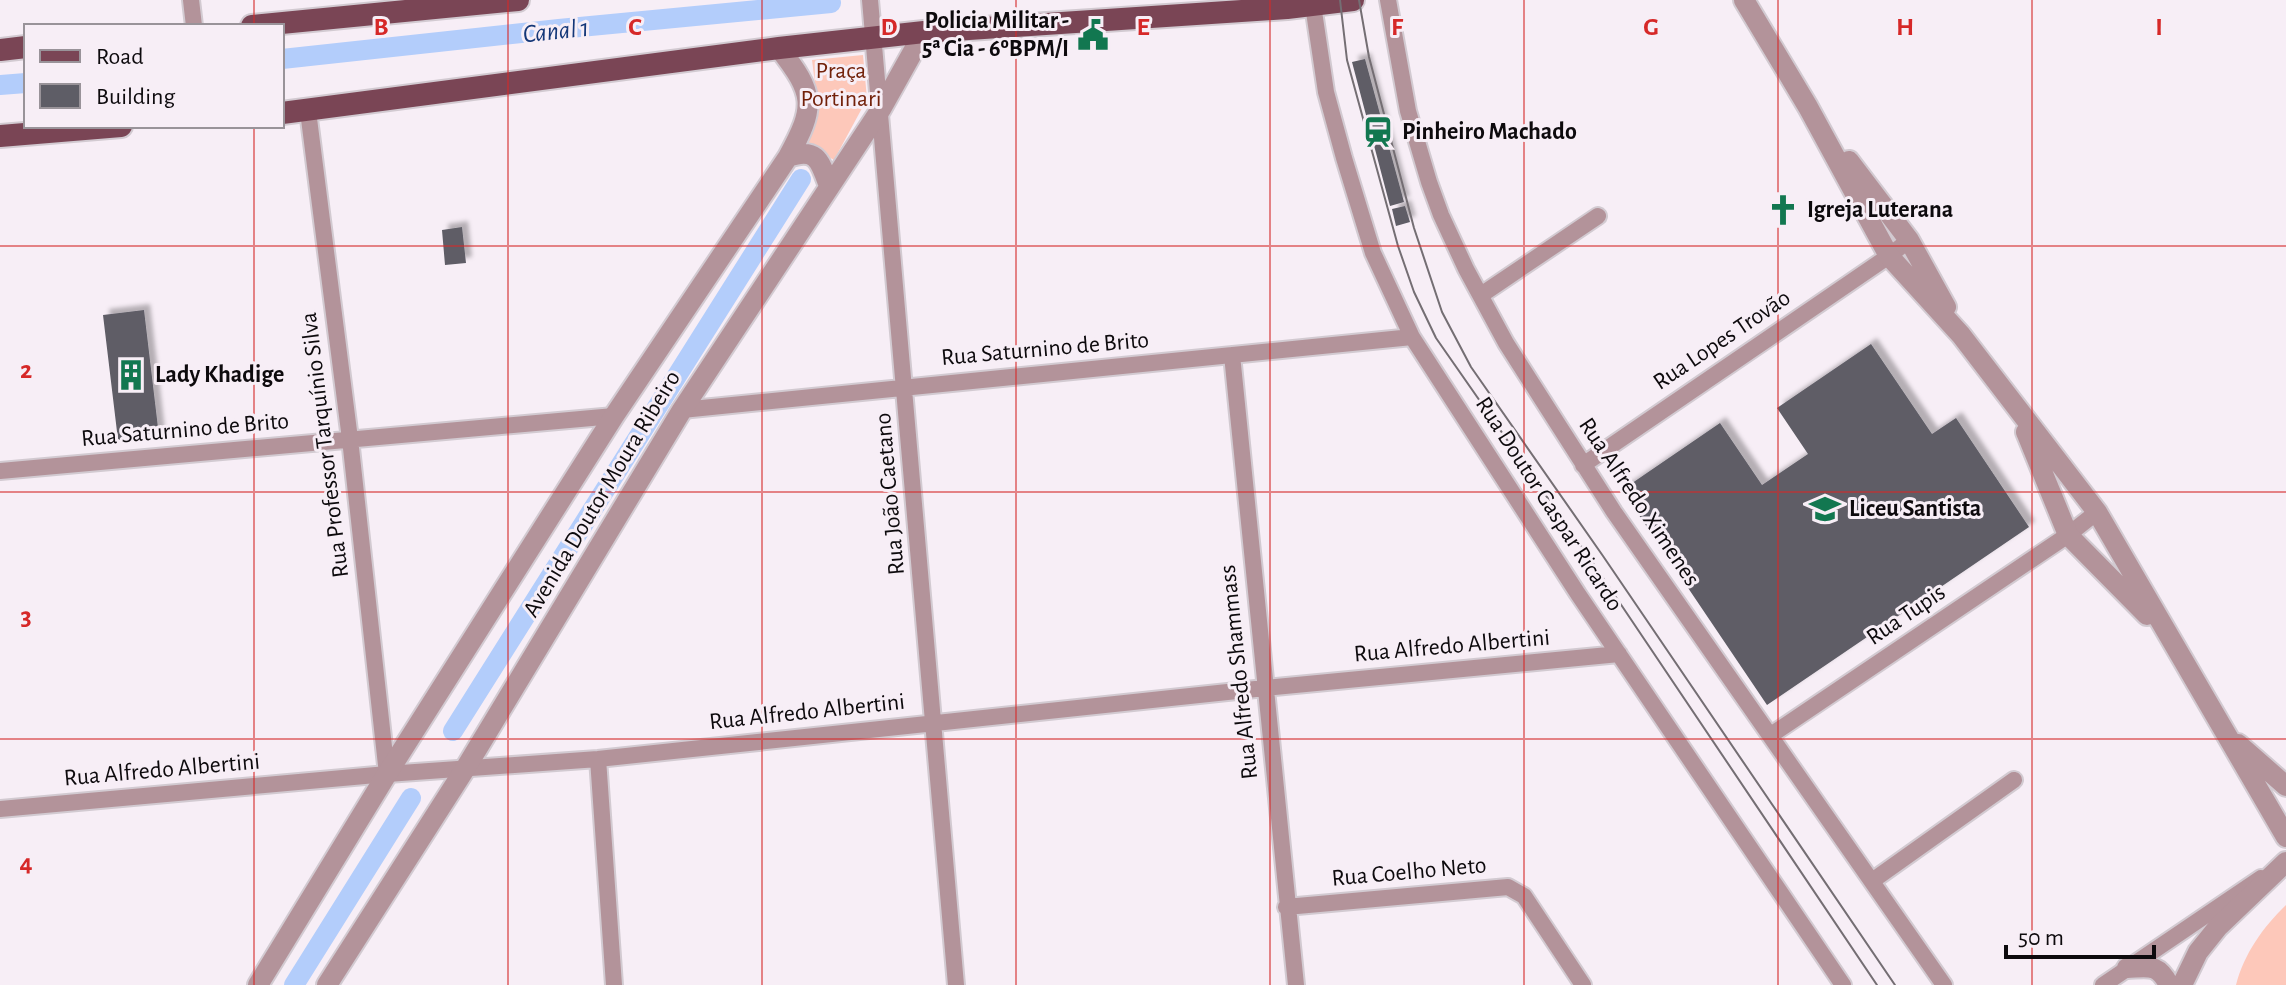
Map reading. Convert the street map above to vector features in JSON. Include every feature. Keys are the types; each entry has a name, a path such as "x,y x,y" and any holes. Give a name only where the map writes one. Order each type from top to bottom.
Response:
{"main road":[{"path":"272,24 518,0"},
{"path":"284,113 874,33 924,32 1353,0"},
{"path":"0,50 24,47"},
{"path":"0,136 97,128"}],"street":[{"path":"191,0 194,24"},
{"name":"Rua João Caetano","path":"870,0 956,985"},
{"name":"Rua Alfredo Ximenes","path":"1388,0 1408,111 1429,182 1441,215 1506,343 1583,465 1944,985"},
{"path":"1744,0 1808,107 1889,256 1961,335 2097,512 2286,837"},
{"name":"Rua Doutor Gaspar Ricardo","path":"1313,5 1326,92 1344,158 1373,253 1412,337 1619,654 1843,985"},
{"name":"Avenida Doutor Moura Ribeiro","path":"327,985 682,410 881,109 924,32"},
{"name":"Avenida Doutor Moura Ribeiro","path":"258,985 614,416 788,157 808,111 807,91 797,71 779,48"},
{"path":"1808,107 1909,240 1961,335"},
{"name":"Rua Professor Tarquínio Silva","path":"308,111 392,773"},
{"path":"788,157 803,152 815,156 829,186"},
{"path":"1481,295 1598,216"},
{"name":"Rua Lopes Trovão","path":"1583,465 1909,240"},
{"name":"Rua Saturnino de Brito","path":"682,410 1412,337"},
{"name":"Rua Alfredo Shammass","path":"1232,355 1296,985"},
{"path":"2017,408 2068,535 2167,635"},
{"name":"Rua Saturnino de Brito","path":"0,471 614,416"},
{"name":"Rua Tupis","path":"1771,735 2068,535 2097,512"},
{"name":"Rua Alfredo Albertini","path":"0,809 392,773 598,759 1619,654"},
{"path":"2225,734 2286,786"},
{"path":"598,759 614,985"},
{"path":"1872,881 2014,780"},
{"path":"2103,985 2283,864"},
{"path":"2182,985 2198,952 2218,927 2283,864"},
{"name":"Rua Coelho Neto","path":"1286,907 1508,887 1524,896 1583,985"},
{"path":"2127,968 2152,966 2161,972 2169,985"}],"green space":[{"name":"Praça Portinari","path":"863,55 867,99 834,160 808,145 817,99 812,60"},
{"path":"2286,905 2286,985 2236,985 2255,942"}],"building":[{"name":"Pinheiro Machado","path":"1365,59 1404,202 1390,206 1352,62"},
{"path":"1405,206 1410,222 1396,226 1392,209"},
{"path":"462,227 466,263 445,265 442,230"},
{"name":"Lady Khadige","path":"144,310 159,436 118,440 103,315"},
{"name":"Liceu Santista","path":"1871,344 1932,434 1956,418 2029,527 1767,705 1622,490 1720,423 1762,485 1808,454 1777,408"}],"waterway":[{"name":"Canal 1","path":"284,59 831,3"},
{"name":"Canal 1","path":"0,85 24,83"},
{"path":"453,731 801,179"},
{"path":"294,985 411,798"}],"tram line":[{"path":"1340,0 1347,60 1398,246 1414,292 1436,338 1593,563 1877,985"},
{"path":"1359,0 1369,57 1414,228 1442,312 1471,367 1895,985"}],"place":[{"name":"Policia Militar - 5ª Cia - 6ºBPM/I","path":"1093,35"},
{"name":"Pinheiro Machado","path":"1378,132"},
{"name":"Igreja Luterana","path":"1783,210"},
{"name":"Lady Khadige","path":"131,375"},
{"name":"Liceu Santista","path":"1825,509"}]}
